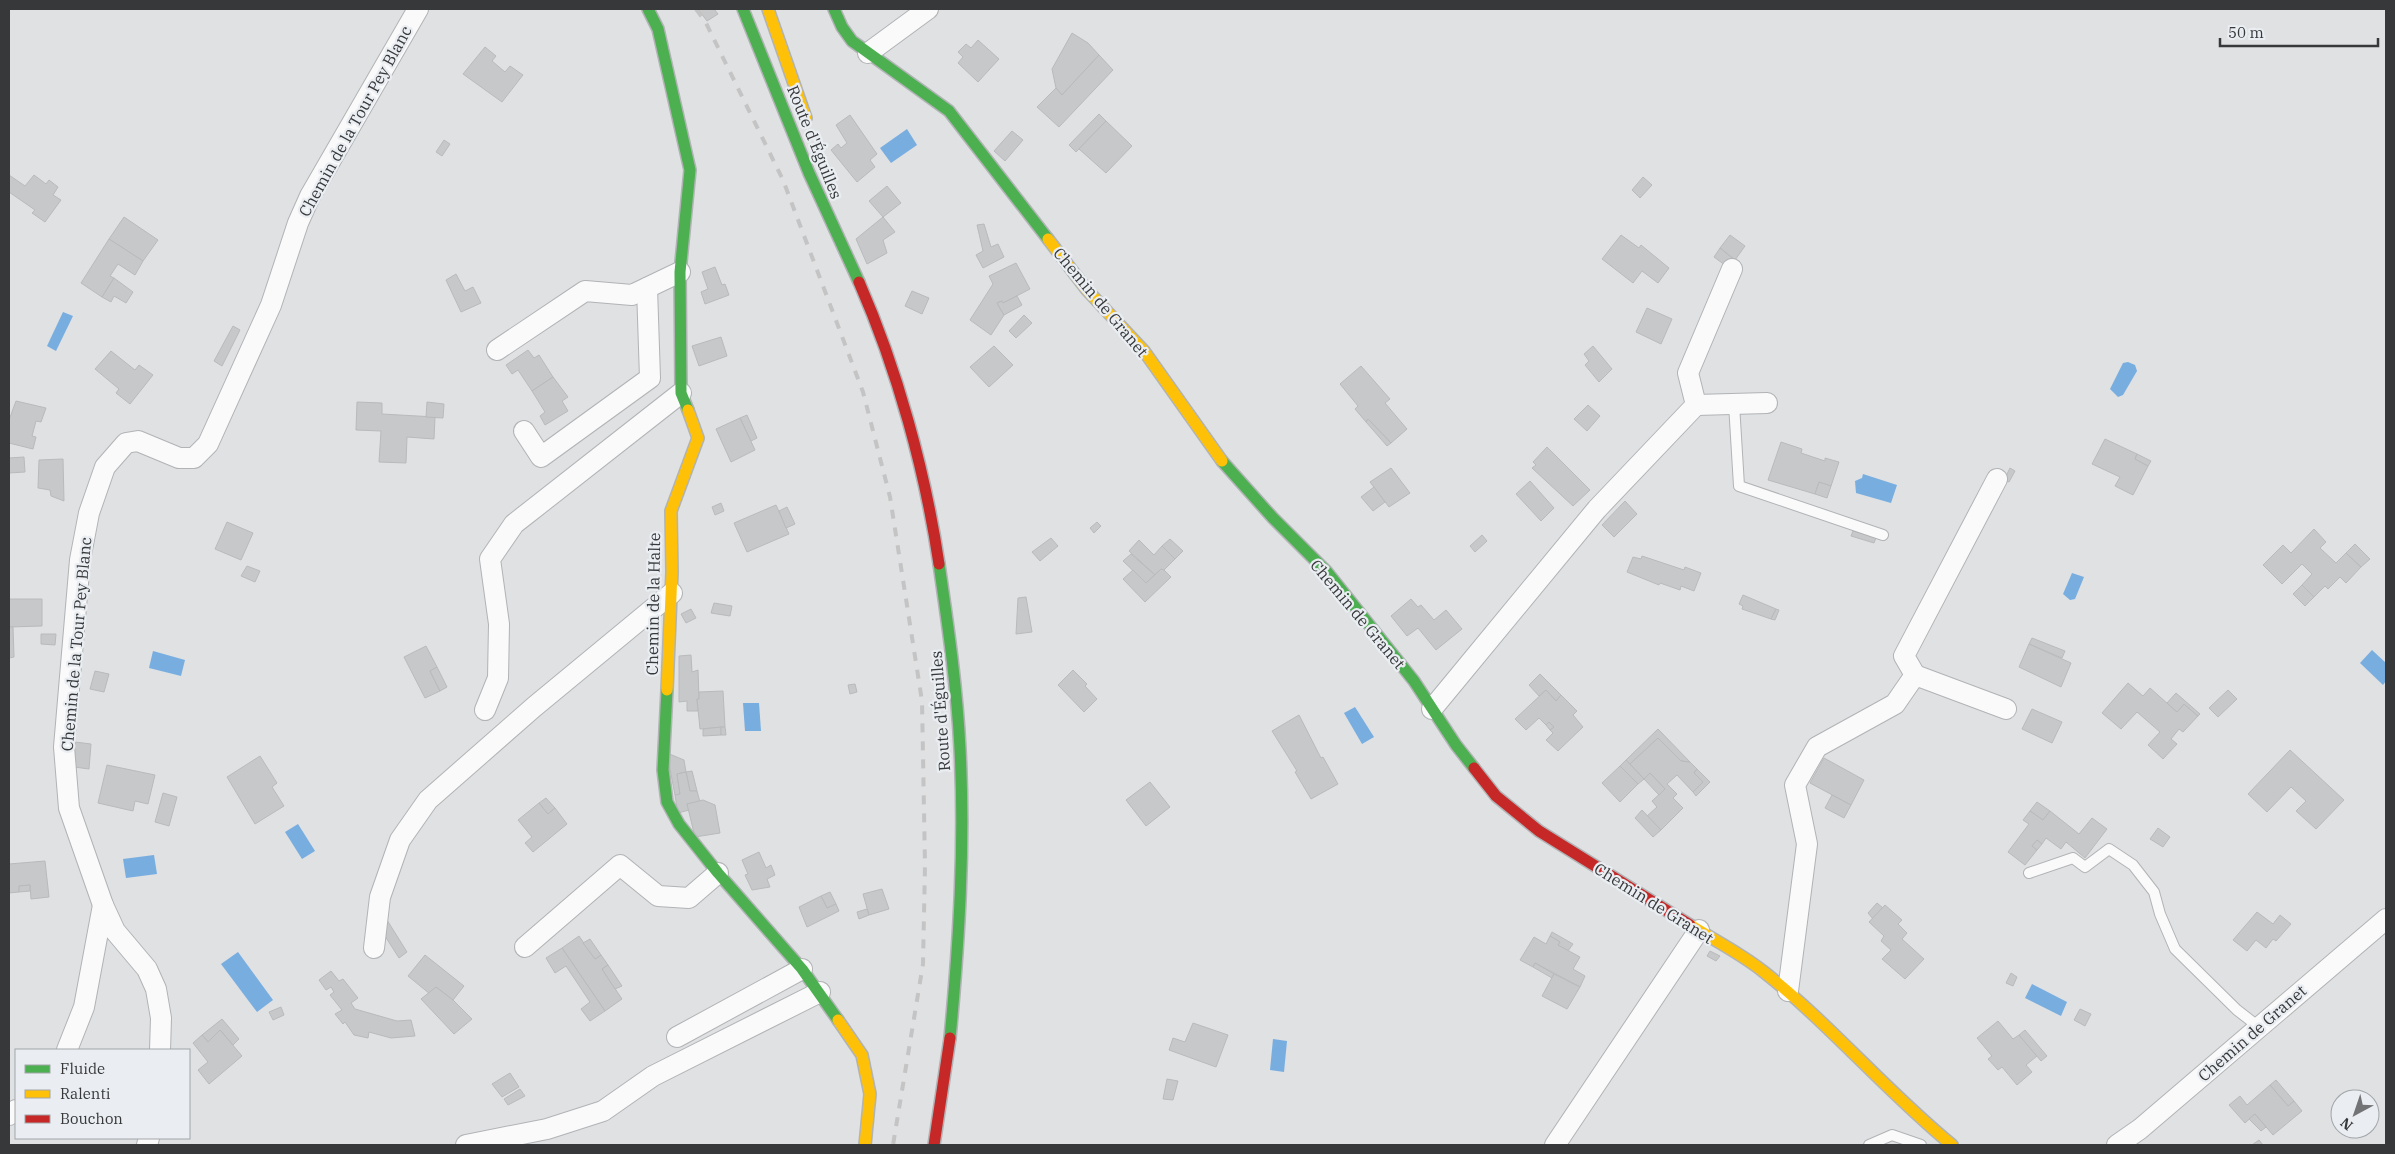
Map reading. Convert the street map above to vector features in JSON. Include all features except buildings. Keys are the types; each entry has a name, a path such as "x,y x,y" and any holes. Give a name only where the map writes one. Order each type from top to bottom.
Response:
{"street":[{"name":"Chemin de la Tour Pey Blanc","path":"160,1049 161,1018 156,990 147,969 115,931 103,905 69,808 64,747 80,560 89,513 105,467 126,444 138,441 179,458 194,458 208,444 271,305 298,223 310,196 418,9"},
{"name":"Chemin de la Halte","path":"648,9 658,28 690,170 680,272 681,393 698,438 671,511 672,593 664,770 667,802 678,824 718,873 802,968 862,1055 870,1094 865,1145"},
{"name":"Route d'Éguilles","path":"743,9 808,171 860,286 887,355 910,431 939,562 950,635 961,771 962,839 960,938 949,1048 934,1145"},
{"name":"Route d'Éguilles","path":"768,9 810,127"},
{"name":"Chemin de Granet","path":"834,9 842,27 852,41 949,112 1087,290 1144,351 1216,454 1273,518 1327,572 1414,681 1456,744 1496,796 1539,830 1762,970 1788,991 1868,1070 1952,1145"},
{"path":"868,53 928,9"},
{"name":"Route d'Éguilles","path":"831,192 860,286"},
{"path":"1696,405 1688,373 1732,269"},
{"path":"497,350 585,291 632,295 680,272"},
{"path":"524,430 541,456 650,378 647,288"},
{"path":"486,710 498,678 499,624 490,559 514,524 681,393"},
{"path":"1432,709 1598,509 1696,405 1767,403"},
{"path":"1997,479 1904,656 1915,675 2006,709"},
{"path":"374,948 380,897 400,840 428,800 534,707 672,593"},
{"path":"1788,991 1807,844 1795,785 1817,748 1895,704 1915,675"},
{"path":"525,947 620,865 658,896 689,898 718,873"},
{"path":"67,1049 84,1007 103,905"},
{"name":"Chemin de Granet","path":"2117,1145 2140,1129 2386,919"},
{"path":"1554,1145 1699,930"},
{"path":"677,1037 802,968"},
{"path":"466,1145 547,1129 603,1111 653,1076 820,992"}],"lane":[{"path":"1734,404 1739,486 1883,535"},
{"path":"2029,873 2073,858 2086,867 2109,850 2133,865 2154,892 2160,914 2175,949 2237,1010 2259,1027"},
{"path":"1869,1145 1892,1135 1921,1145"}],"water":[{"path":"907,129 917,145 891,163 880,148"},
{"path":"63,312 73,316 56,351 47,346"},
{"path":"2128,362 2135,365 2137,371 2123,395 2118,397 2110,389 2123,363"},
{"path":"1863,474 1897,485 1891,503 1856,493 1855,481 1862,478"},
{"path":"2072,573 2084,577 2075,599 2070,600 2063,594"},
{"path":"2372,650 2386,663 2386,681 2383,685 2360,663"},
{"path":"153,651 185,660 181,676 149,668"},
{"path":"743,703 759,703 761,731 745,731"},
{"path":"1355,707 1374,737 1362,744 1344,713"},
{"path":"298,824 315,851 302,859 285,832"},
{"path":"154,855 157,874 126,878 123,859"},
{"path":"238,952 273,1000 257,1012 221,964"},
{"path":"2032,984 2067,1002 2061,1016 2025,998"},
{"path":"1273,1039 1287,1041 1284,1072 1270,1070"}],"railway":[{"path":"696,9 705,21 783,180 863,392 890,497 922,701 925,865 923,964 893,1145"}],"traffic: fast":[{"path":"648,9 658,29 690,170 680,272 681,393 688,410"},
{"path":"743,9 809,173 859,282"},
{"path":"834,9 842,27 852,41 949,111 1048,239"},
{"path":"1222,461 1273,518 1327,572 1414,681 1456,745 1474,768"},
{"path":"939,564 959,726 962,822 960,894 950,1038"},
{"path":"667,690 663,770 667,802 679,824 718,873 802,969 838,1020"}],"traffic: slow":[{"path":"768,9 806,118"},
{"path":"1048,239 1087,290 1144,351 1222,461"},
{"path":"667,690 672,572 671,511 698,438 688,410"},
{"path":"1690,925 1747,959 1789,992 1904,1103 1952,1145"},
{"path":"838,1020 862,1055 870,1094 865,1145"}],"traffic: jam":[{"path":"859,282 886,350 908,420 926,493 939,564"},
{"path":"1474,768 1496,796 1539,831 1690,925"},
{"path":"934,1145 950,1038"}]}
